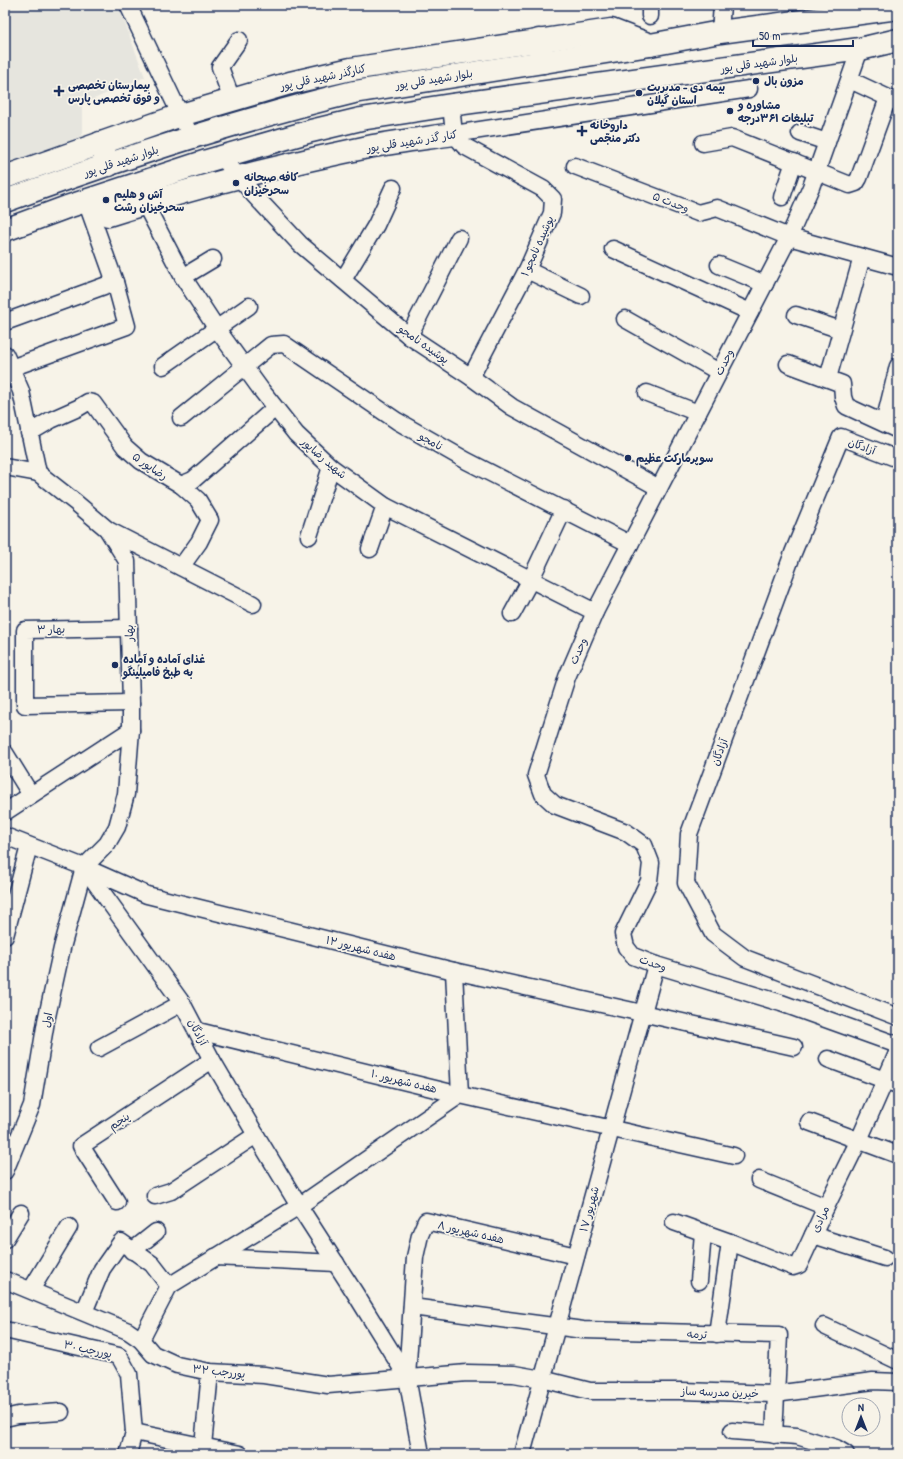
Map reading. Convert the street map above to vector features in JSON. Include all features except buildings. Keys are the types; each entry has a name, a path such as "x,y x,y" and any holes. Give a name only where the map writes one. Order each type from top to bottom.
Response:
{"main road":[{"name":"بلوار شهید قلی پور","path":"5,201 191,137 306,104 354,92 650,45 720,32 877,8 898,8"},
{"name":"کنارگذر شهید قلی پور","path":"5,177 181,115 290,83 351,69 611,30 650,45"},
{"path":"539,40 543,62"},
{"name":"بلوار شهید قلی پور","path":"5,230 86,201 222,157 311,130 361,118 450,104 860,49 898,40"},
{"path":"354,92 361,118"},
{"name":"کنار گذر شهید قلی پور","path":"86,201 108,215 239,177 374,146 454,134"},
{"path":"100,143 109,165"}],"street":[{"path":"128,5 191,137"},
{"path":"720,32 722,5"},
{"path":"232,100 220,67 239,40"},
{"name":"وحدت","path":"860,49 817,171 789,237 595,612 567,677 536,775 543,794 555,805 626,832 644,845 651,863 649,880 623,934 626,947 633,956 656,965 780,1003 898,1045"},
{"path":"703,143 732,138 850,185 856,183 893,100 850,80"},
{"name":"کنار گذر شهید قلی پور","path":"454,134 748,89"},
{"path":"450,104 454,134"},
{"path":"800,133 827,142"},
{"name":"پوشیده نامجو ۱","path":"454,134 464,146 543,189 553,199 552,213 527,270 471,376"},
{"name":"پوشیده نامجو","path":"222,157 300,244 409,336 471,376 512,407 659,488"},
{"path":"782,197 794,162"},
{"name":"وحدت ۵","path":"575,166 698,213 717,208 789,237 898,267"},
{"path":"343,280 376,225 393,188"},
{"path":"5,466 38,474 21,391 8,361 127,326 115,282 86,201"},
{"name":"شهید رضاپور","path":"145,204 183,277 217,329 296,434 331,467 385,506 595,612"},
{"path":"409,336 459,238"},
{"path":"613,249 750,312"},
{"path":"828,378 862,257"},
{"path":"183,277 213,259"},
{"path":"719,265 765,284"},
{"path":"527,270 581,296"},
{"path":"5,322 115,282"},
{"path":"163,366 249,306"},
{"path":"796,315 841,330"},
{"path":"625,319 719,372"},
{"name":"نامجو","path":"181,418 271,345 284,344 396,422 467,461 564,509 630,544"},
{"path":"788,364 842,384 846,406 891,427 898,366"},
{"path":"647,393 698,413"},
{"name":"رضاپور ۵","path":"29,433 51,420 88,402 93,402 125,447 141,461 181,485"},
{"path":"181,567 199,542 210,520 198,500 181,485 193,480 275,408"},
{"name":"آزادگان","path":"898,459 841,438 793,553 689,834 686,883 713,934 745,958 898,1017"},
{"path":"309,536 331,467"},
{"name":"بهار","path":"38,474 75,502 106,529 127,561 131,730 126,794 117,827 106,844 84,867"},
{"path":"370,549 385,506"},
{"path":"512,614 531,579 564,509"},
{"path":"106,529 253,604"},
{"name":"بهار ۳","path":"129,628 25,630 25,705 131,703"},
{"path":"5,812 131,730"},
{"path":"5,753 31,795"},
{"name":"هفده شهریور ۱۲","path":"5,836 147,894 454,971 794,1047"},
{"path":"5,936 28,846"},
{"name":"آزادگان","path":"84,867 182,1003 212,1060 256,1135 407,1377"},
{"name":"اول","path":"7,1161 32,1105 46,1021 62,948 84,867"},
{"name":"۱۷ شهریور","path":"522,1454 656,965"},
{"path":"141,1340 169,1286 299,1206 460,1095 454,971"},
{"path":"99,1048 182,1003"},
{"name":"هفده شهریور ۱۰","path":"198,1031 460,1095 734,1156"},
{"name":"مرادی","path":"674,1222 730,1242 793,1268 799,1265 859,1140 892,1083 898,1051"},
{"path":"828,1059 892,1083"},
{"name":"پنجم","path":"117,1202 81,1146 212,1060"},
{"path":"809,1122 898,1155"},
{"path":"155,1196 170,1190 256,1135"},
{"path":"759,1180 826,1207"},
{"path":"5,1239 21,1213"},
{"name":"هفده شهریور ۸","path":"407,1377 415,1257 420,1235 426,1221 576,1256"},
{"path":"31,1290 69,1227"},
{"path":"84,1312 102,1269 126,1247 156,1232"},
{"path":"699,1281 703,1233"},
{"path":"813,1235 885,1258"},
{"path":"717,1334 730,1242"},
{"path":"126,1247 152,1264 169,1286"},
{"path":"216,1258 336,1263"},
{"name":"پوررجب ۳۲","path":"5,1280 128,1331 141,1340 153,1354 177,1365 210,1372 264,1375 328,1385 466,1373 514,1374 542,1379"},
{"name":"ترمه","path":"412,1307 556,1328 779,1335 775,1394"},
{"path":"824,1326 898,1361"},
{"name":"پوررجب ۳۰","path":"5,1330 119,1356 129,1374 134,1432 128,1454"},
{"path":"203,1446 210,1372"},
{"path":"407,1377 421,1454"},
{"name":"خیرین مدرسه ساز","path":"542,1379 590,1391 682,1391 775,1394 873,1381 898,1382"},
{"path":"774,1435 775,1394"},
{"path":"5,1418 18,1415 61,1412"},
{"path":"732,1431 797,1436 838,1452"},
{"path":"134,1432 240,1454"}],"shaded area":[{"name":"بیمارستان تخصصی و فوق تخصصی پارس","path":"5,5 118,5 145,77 82,104 82,136 5,165"}],"place":[{"name":"مزون بال","path":"756,81"},
{"name":"بیمارستان تخصصی و فوق تخصصی پارس","path":"59,91"},
{"name":"بیمه دی - مدیربت استان گیلان","path":"639,93"},
{"name":"مشاوره و تبلیغات ۳۶۱درجه","path":"730,111"},
{"name":"داروخانه دکتر منجّمی","path":"582,131"},
{"name":"کافه صبحانه سحرخیزان","path":"236,183"},
{"name":"آش و هلیم سحرخیزان رشت","path":"106,200"},
{"name":"سوپرمارکت عظیم","path":"628,458"},
{"name":"غذای آماده و آماده به طبخ فامیلینگو","path":"115,665"}]}
